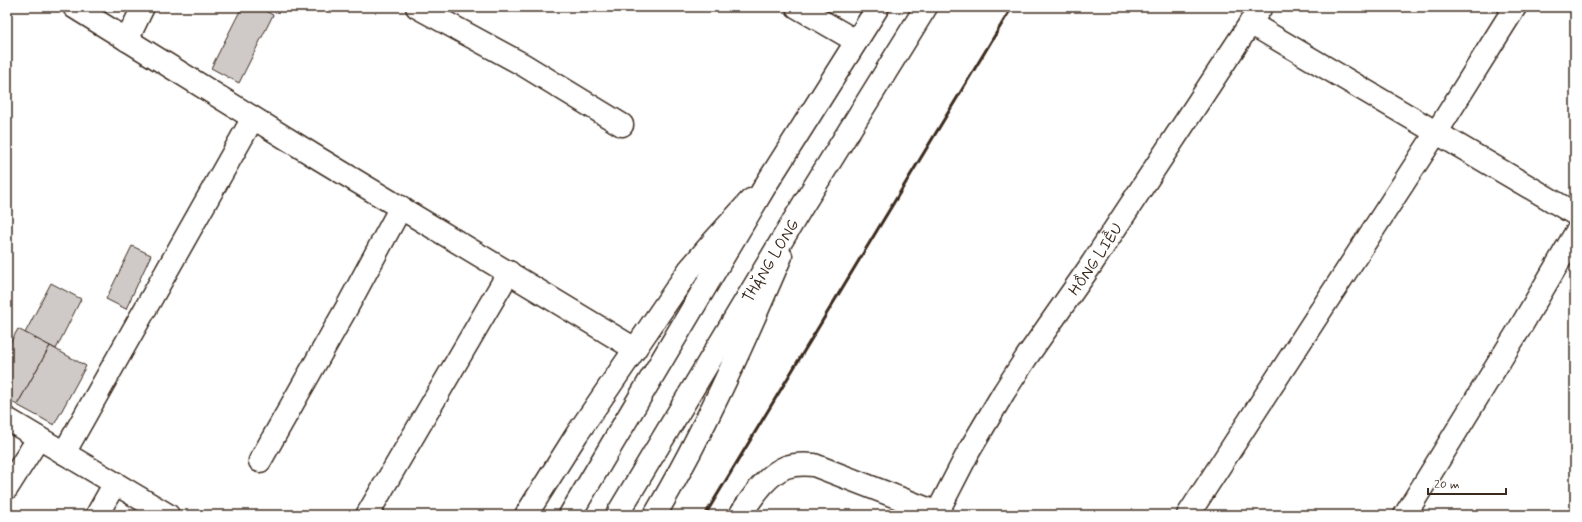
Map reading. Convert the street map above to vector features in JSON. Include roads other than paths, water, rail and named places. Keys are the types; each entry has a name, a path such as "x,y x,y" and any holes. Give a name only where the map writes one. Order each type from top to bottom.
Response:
{"street":[{"path":"74,7 253,118 635,349"},
{"path":"127,40 143,7"},
{"path":"417,7 522,64 622,125"},
{"path":"797,7 856,41"},
{"path":"570,515 767,183 878,7"},
{"name":"THĂNG LONG","path":"617,515 803,205 926,7"},
{"path":"1188,515 1436,133 1515,7"},
{"path":"1256,15 1436,133 1575,214"},
{"name":"HỒNG LIỄU","path":"938,514 969,451 1004,392 1089,268 1256,15"},
{"path":"64,453 253,118"},
{"path":"526,515 578,434 689,270 767,183"},
{"path":"655,515 684,463 725,382 803,205"},
{"path":"260,461 346,309 401,207"},
{"path":"1405,515 1512,341 1575,234"},
{"path":"367,515 509,272"},
{"path":"7,419 38,439 168,515"},
{"path":"7,488 38,439"},
{"path":"740,515 765,482 786,468 799,464 814,464 938,514"},
{"path":"97,515 115,483"}],"railway":[{"path":"705,515 1012,7"}]}
